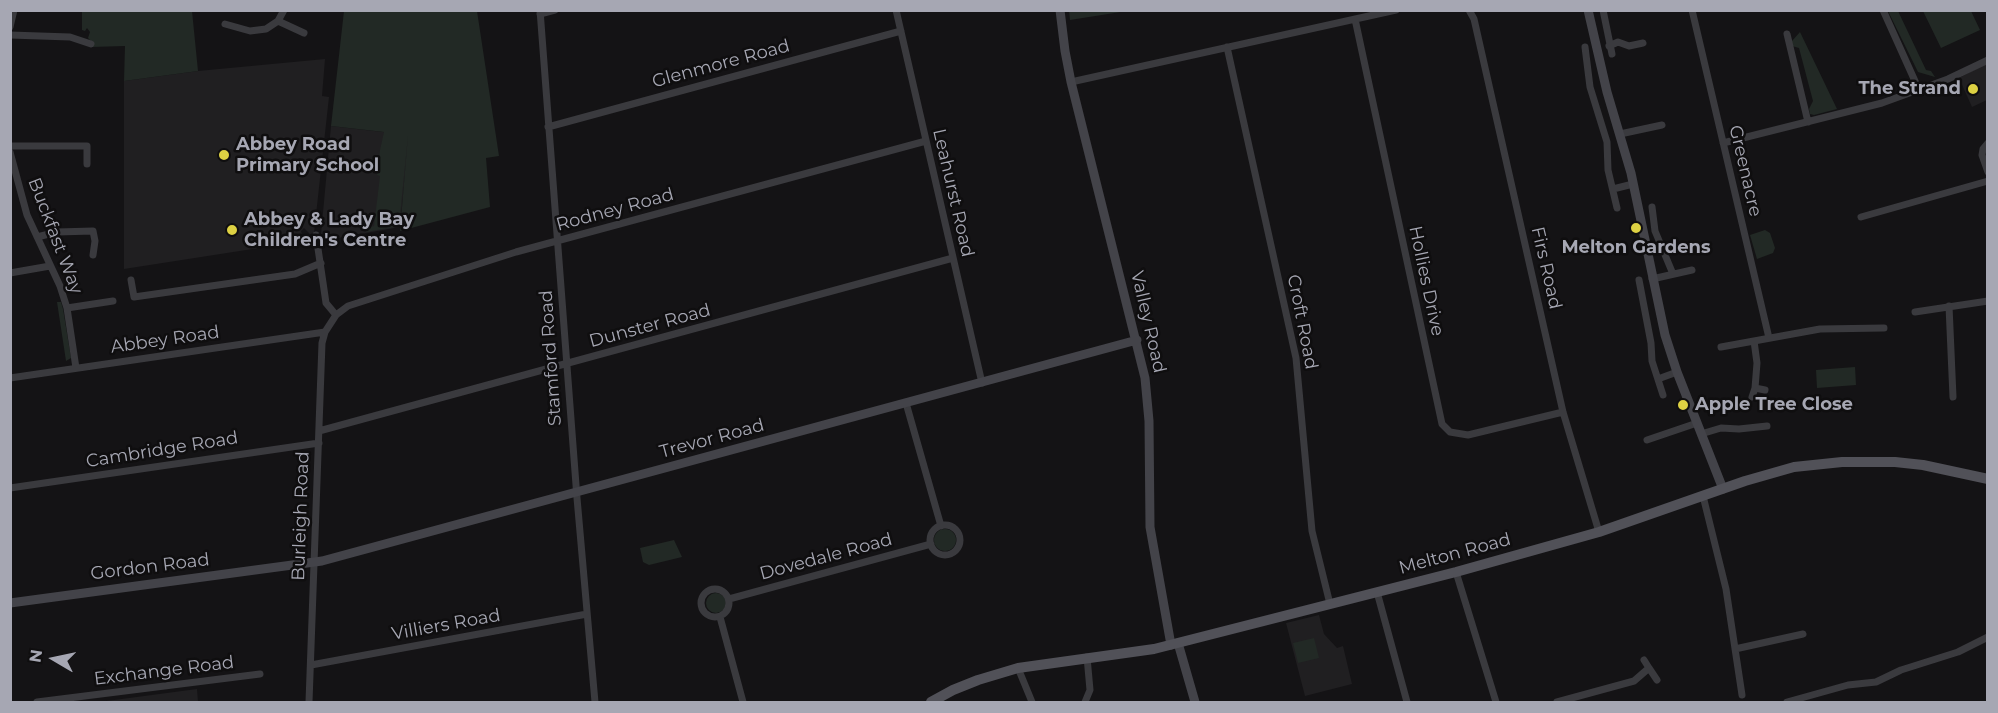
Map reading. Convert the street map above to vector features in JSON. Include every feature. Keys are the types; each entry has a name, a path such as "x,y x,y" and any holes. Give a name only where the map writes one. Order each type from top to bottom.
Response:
{"main road":[{"name":"Melton Road","path":"931,702 978,680 1018,668 1174,644 1456,572 1599,532 1722,489 1794,467 1842,462 1895,462 1923,465 1988,479"}],"street":[{"path":"10,27 14,10"},
{"path":"225,24 250,32 266,29 278,21 284,10"},
{"path":"540,13 555,10"},
{"name":"Leahurst Road","path":"896,10 982,383"},
{"name":"Valley Road","path":"1060,10 1071,82 1145,378 1149,422 1150,527 1174,644 1195,702"},
{"path":"1071,82 1396,10"},
{"name":"Firs Road","path":"1469,10 1477,30 1563,412 1599,532"},
{"path":"1588,10 1633,184 1665,335 1722,489"},
{"path":"1603,10 1612,54"},
{"name":"Greenacre","path":"1692,10 1769,338"},
{"path":"1882,10 1919,90"},
{"name":"Stamford Road","path":"540,13 576,494 595,702"},
{"name":"Hollies Drive","path":"1355,19 1442,424 1450,432 1468,435 1563,412"},
{"path":"278,21 304,33"},
{"path":"83,40 88,31"},
{"name":"Glenmore Road","path":"548,127 901,31"},
{"path":"1787,34 1808,122"},
{"path":"10,35 61,36 92,44"},
{"path":"1609,46 1618,42 1629,46 1643,43"},
{"name":"Croft Road","path":"1227,47 1296,357 1312,531 1330,604"},
{"path":"1586,47 1590,87 1607,142 1608,170 1617,208"},
{"path":"1723,142 1882,103 1948,79 1988,60"},
{"path":"1620,134 1662,124"},
{"name":"Rodney Road","path":"325,332 336,315 348,306 516,252 926,141"},
{"path":"1988,143 1983,148 1982,155 1988,172"},
{"path":"10,147 87,146 87,164"},
{"name":"Buckfast Way","path":"10,152 27,215 60,286 67,308 76,368"},
{"path":"1861,217 1988,182"},
{"path":"1613,189 1633,184"},
{"path":"1652,207 1655,231 1673,274"},
{"path":"37,237 57,232 93,231 95,241 93,255"},
{"path":"316,235 326,303 336,315"},
{"name":"Dunster Road","path":"319,431 953,258"},
{"path":"131,280 134,297 295,274 321,263"},
{"path":"10,273 50,266"},
{"path":"1652,279 1692,270"},
{"path":"1639,280 1651,343 1652,361 1663,395"},
{"path":"67,308 113,301"},
{"path":"1916,312 1988,301"},
{"path":"1949,306 1953,397"},
{"path":"1721,346 1820,329 1884,328"},
{"name":"Abbey Road","path":"10,378 325,332"},
{"name":"Burleigh Road","path":"309,702 322,343 325,332"},
{"name":"Trevor Road","path":"295,565 576,494 1137,340"},
{"path":"1752,397 1757,363 1754,341"},
{"path":"1658,380 1677,372"},
{"path":"1755,388 1765,390"},
{"path":"906,403 940,526 933,531 931,544"},
{"path":"1647,440 1697,423"},
{"path":"1701,434 1721,428 1767,426"},
{"name":"Cambridge Road","path":"10,488 319,443"},
{"path":"1703,496 1726,589 1742,694"},
{"name":"Dovedale Road","path":"720,617 711,616 704,611 701,602 704,594 716,588 724,591 729,599 931,544 936,552 945,555 957,549 960,541 957,532 950,526 940,526"},
{"name":"Gordon Road","path":"10,603 295,565"},
{"path":"1456,572 1496,702"},
{"path":"1377,592 1407,702"},
{"path":"729,599 729,608 720,617 743,702"},
{"name":"Villiers Road","path":"311,665 587,614"},
{"path":"1735,649 1803,634"},
{"path":"1787,702 1848,685 1876,682 1901,670 1958,652 1988,637"},
{"path":"1084,702 1090,690 1087,657"},
{"path":"1644,660 1657,680"},
{"path":"1018,668 1032,702"},
{"path":"1557,702 1634,681 1649,668"},
{"name":"Exchange Road","path":"37,702 91,699 260,674"}],"shaded area":[{"path":"1069,10 1127,10 1127,11 1070,20"},
{"path":"82,11 192,11 198,71 124,81 125,46 91,47 93,43 88,38 90,32 87,28 85,31 82,30"},
{"path":"344,11 477,11 499,156 486,158 490,207 400,231 408,135 399,226 366,232 366,228 374,226 380,176 377,175 384,132 331,126"},
{"path":"1888,11 1898,11 1926,70 1931,71 1935,77 1918,72"},
{"path":"1923,11 1971,11 1980,30 1941,48"},
{"path":"1800,32 1837,109 1810,114 1809,109 1813,101 1799,48 1792,46 1792,41"},
{"name":"Abbey Road Primary School","path":"325,59 322,96 329,97 314,233 310,234 304,228 301,231 304,241 124,269 124,81 198,71"},
{"path":"1987,63 1987,100 1972,107 1959,78"},
{"path":"331,126 409,135 400,227 332,239 321,234"},
{"path":"1765,230 1770,233 1775,248 1773,253 1757,259 1750,235"},
{"path":"57,302 61,302 63,309 71,358 66,361"},
{"path":"1855,367 1856,385 1817,388 1816,370"},
{"path":"945,529 953,532 956,540 953,548 945,551 937,548 934,540 937,532"},
{"path":"674,540 682,557 649,565 643,562 640,548"},
{"path":"712,593 720,593 726,599 726,607 720,613 712,613 706,607 706,599"},
{"path":"1319,615 1324,634 1337,648 1343,646 1352,684 1305,696 1286,623"},
{"path":"1314,638 1319,658 1298,663 1293,643"},
{"path":"197,689 198,702 99,702"}],"place":[{"name":"The Strand","path":"1973,89"},
{"name":"Abbey Road Primary School","path":"224,155"},
{"name":"Melton Gardens","path":"1636,228"},
{"name":"Abbey & Lady Bay Children's Centre","path":"232,230"},
{"name":"Apple Tree Close","path":"1683,405"}]}
